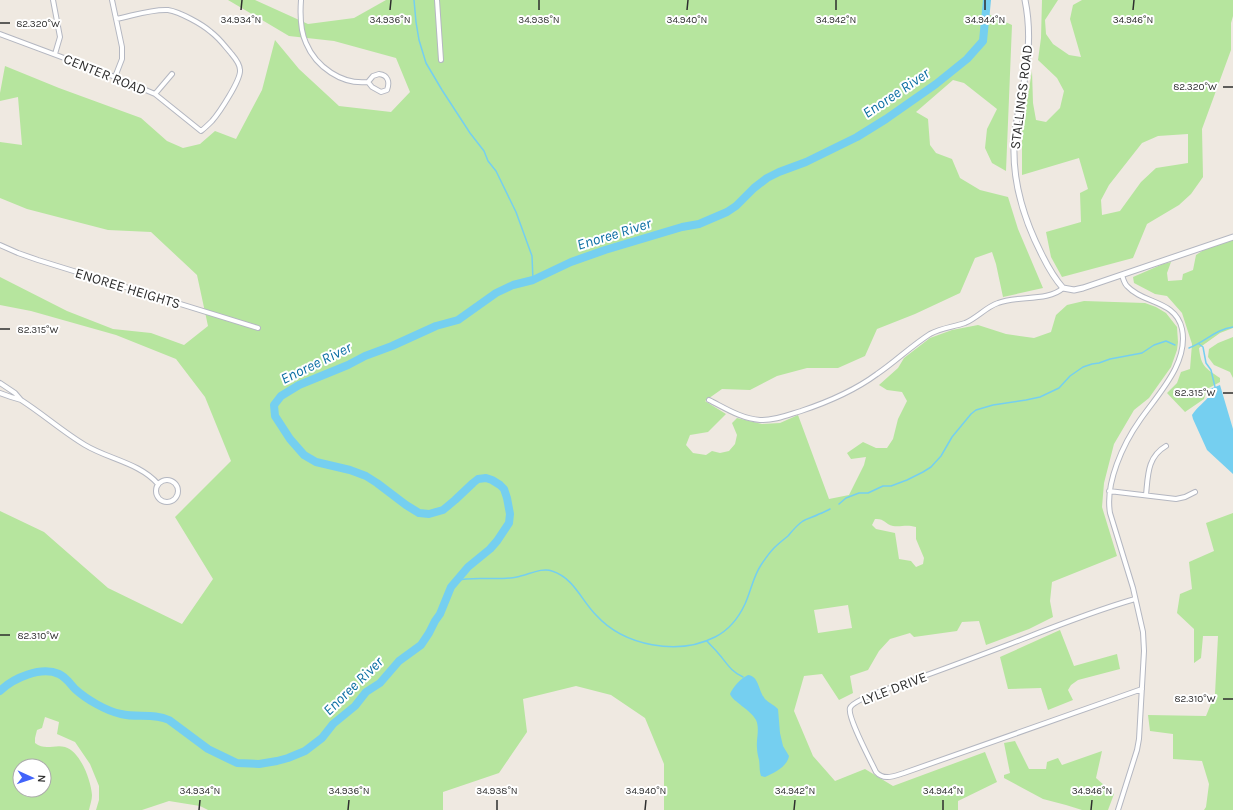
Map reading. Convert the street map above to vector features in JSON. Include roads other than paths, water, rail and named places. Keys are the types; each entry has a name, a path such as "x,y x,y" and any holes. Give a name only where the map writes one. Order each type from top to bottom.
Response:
{"street":[{"path":"53,0 60,37 55,54"},
{"path":"112,0 122,47 122,59 115,77"},
{"path":"301,0 302,29 305,43 312,54 325,68 336,76 362,83 368,82 373,76 382,74 387,77 388,85 385,91 379,92 368,82"},
{"path":"437,0 441,60"},
{"name":"STALLINGS ROAD","path":"1025,0 1028,17 1028,47 1025,76 1015,132 1014,155 1016,180 1020,202 1032,234 1054,277 1063,288"},
{"name":"CENTER ROAD","path":"0,34 115,77 155,94 201,131 221,109 238,79 240,71 238,62 233,55 222,41 210,30 175,12 168,10 156,11 116,19"},
{"path":"155,94 172,74"},
{"path":"709,400 753,419 768,420 792,414 816,406 863,384 890,365 922,339 934,332 965,323 998,303 1055,294 1063,288 1078,290 1233,237"},
{"name":"ENOREE HEIGHTS","path":"0,245 38,260 258,328"},
{"path":"1118,810 1137,750 1140,729 1144,641 1142,624 1136,599 1110,513 1109,491 1112,478 1124,447 1140,420 1171,376 1179,360 1183,341 1181,324 1172,311 1155,301 1134,292 1126,284 1122,275"},
{"path":"0,383 81,443 152,476 158,484"},
{"path":"0,392 22,400"},
{"path":"1146,495 1151,463 1159,450 1166,446"},
{"path":"164,480 170,480 174,483 178,492 172,502 166,503 159,500 156,494 158,484 164,480"},
{"path":"1109,491 1176,499 1185,497 1195,492"},
{"name":"LYLE DRIVE","path":"1136,599 1068,621 958,664 872,695 854,703 851,706 850,711 856,730 876,772 881,776 888,778 1142,688"}],"water":[{"path":"1220,385 1233,429 1233,474 1207,450 1192,415 1210,395 1210,389"},
{"path":"748,675 754,678 765,699 778,709 780,733 783,746 789,756 788,760 783,766 765,777 761,776 760,772 757,750 758,727 756,720 750,712 734,700 730,694 733,688"}],"waterway":[{"path":"414,0 419,40 426,63 470,133 484,151 488,161 496,171 516,212 532,256 533,280"},
{"name":"Enoree River","path":"0,691 12,682 36,672 52,672 61,675 90,701 121,714 151,716 169,720 208,749 237,763 259,764 277,761 305,751 322,738 333,724 355,706 366,692 380,683 399,661 421,645 440,614 451,587 468,567 490,549 497,541 509,523 510,514 504,489 492,480 486,478 478,479 443,510 429,514 419,513 366,476 350,470 316,462 304,455 290,439 275,416 274,405 281,396 299,385 348,365 365,356 392,346 436,326 458,320 496,293 513,285 533,280 571,262 605,250 682,227 699,224 727,212 736,206 754,188 767,178 806,162 857,137 886,119 936,84 967,59 983,41 987,0"},
{"path":"1189,348 1221,330 1233,327"},
{"path":"839,504 846,498 859,493 868,493 883,486 891,486 907,480 931,467 941,456 952,437 976,410 993,405 1040,397 1059,388 1070,376 1083,367 1092,364 1142,353 1154,345 1166,341 1175,345"},
{"path":"1199,344 1203,347 1206,363 1211,370 1215,387"},
{"path":"457,580 472,578 510,578 544,570 552,571 560,574 572,584 596,615 608,626 621,634 636,641 652,645 668,647 685,646 700,643 715,637 729,627 743,609 758,570 770,552 803,521 830,509"},
{"path":"707,641 732,669 743,677"}]}
